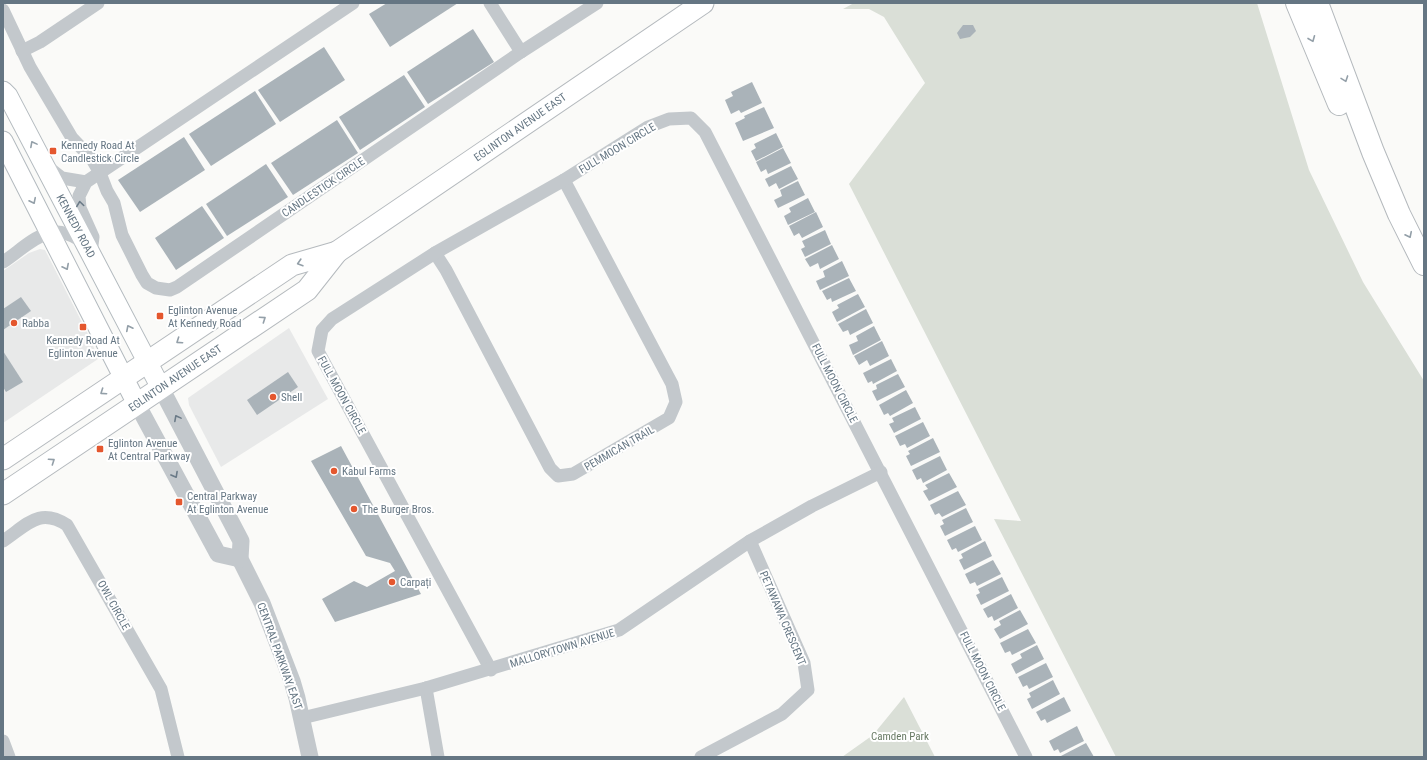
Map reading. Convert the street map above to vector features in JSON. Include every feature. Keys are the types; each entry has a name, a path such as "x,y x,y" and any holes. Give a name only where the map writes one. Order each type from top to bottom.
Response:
{"highway":[{"path":"1297,3 1383,204 1399,214"},
{"path":"1317,3 1373,152 1399,214 1424,264"}],"main road":[{"name":"EGLINTON AVENUE EAST","path":"3,494 307,290 337,252 703,3"},
{"name":"KENNEDY ROAD","path":"3,91 8,96 44,163 148,362"},
{"path":"3,141 48,232 137,404"},
{"name":"EGLINTON AVENUE EAST","path":"3,459 292,265 337,252"},
{"name":"CENTRAL PARKWAY EAST","path":"148,362 161,388"}],"street":[{"path":"22,51 40,42 98,3"},
{"path":"91,253 93,237 80,208 79,196 86,182 353,3"},
{"path":"490,3 522,52"},
{"name":"CANDLESTICK CIRCLE","path":"3,10 30,67 72,138 92,159 100,173 107,191 114,203 122,235 142,275 147,283 156,288 170,290 522,52 598,3"},
{"name":"FULL MOON CIRCLE","path":"491,670 318,351 322,330 332,319 435,253 564,180 648,127 669,119 691,118 705,132 881,472 1026,757"},
{"path":"44,163 55,174 62,178 86,182"},
{"name":"PEMMICAN TRAIL","path":"435,253 446,270 550,468 558,476 573,474 669,418 676,402 672,384 564,180"},
{"path":"3,262 48,232 69,234 76,237 91,253"},
{"name":"CENTRAL PARKWAY EAST","path":"161,388 241,541 240,559 270,624 298,698 310,757"},
{"path":"137,404 218,554 240,559"},
{"name":"MALLORYTOWN AVENUE","path":"302,718 426,688 491,670 619,630 750,541 812,506 881,472"},
{"name":"OWL CIRCLE","path":"3,541 38,517 55,517 67,525 161,689 178,757"},
{"name":"PETAWAWA CRESCENT","path":"701,757 782,714 808,690 804,663 750,541"},
{"path":"426,688 438,757"},
{"path":"3,741 9,757"}],"shaded area":[{"path":"40,249 45,250 91,340 98,359 3,423 3,271 29,253"},
{"path":"289,328 328,399 221,467 189,405 188,398"}],"green space":[{"path":"854,3 1257,3 1309,170 1363,282 1424,381 1424,757 1116,757 994,519 1021,521 849,184 925,83 884,17 869,9 843,9"},
{"name":"Camden Park","path":"904,697 935,757 842,757 873,735"}],"building":[{"path":"387,3 458,3 390,47 369,14"},
{"path":"963,25 973,25 976,31 970,37 960,39 957,33"},
{"path":"473,29 494,62 428,104 407,72"},
{"path":"324,47 345,80 280,122 258,90"},
{"path":"404,75 425,107 360,150 339,117"},
{"path":"752,82 762,103 741,113 739,110 731,114 725,100 733,96 731,92"},
{"path":"255,91 276,124 211,166 189,134"},
{"path":"764,107 774,128 743,141 735,123 745,118 744,116"},
{"path":"337,120 358,153 293,195 271,163"},
{"path":"776,133 783,147 756,161 751,151 756,148 754,144"},
{"path":"184,137 205,170 140,212 118,180"},
{"path":"783,148 791,163 768,174 766,169 761,172 756,162"},
{"path":"266,164 288,197 227,236 206,204"},
{"path":"791,166 798,179 779,189 776,183 769,187 765,179"},
{"path":"798,181 805,195 778,208 774,200 782,196 780,190"},
{"path":"808,198 815,212 788,225 784,216 791,212 789,208"},
{"path":"202,206 224,238 176,270 155,238"},
{"path":"816,212 823,227 802,238 799,233 794,236 789,226"},
{"path":"825,230 831,244 805,257 801,249 805,247 802,241"},
{"path":"832,245 839,259 820,269 818,263 810,267 805,259"},
{"path":"842,261 849,276 820,290 816,281 825,277 823,271"},
{"path":"849,278 856,291 832,302 831,298 827,300 822,291"},
{"path":"858,294 865,307 837,322 832,312 839,308 837,305"},
{"path":"21,297 31,311 3,330 3,309"},
{"path":"866,309 873,323 850,335 848,330 843,332 838,324"},
{"path":"874,326 881,340 853,355 849,345 858,341 856,336"},
{"path":"882,341 889,356 870,366 867,360 859,365 854,356"},
{"path":"3,351 23,382 6,392 3,387"},
{"path":"891,359 897,371 873,384 872,381 868,383 863,373"},
{"path":"288,372 298,387 257,415 247,400"},
{"path":"898,374 905,387 877,401 872,391 877,389 876,385"},
{"path":"906,390 913,403 890,416 888,413 884,415 879,405"},
{"path":"915,407 921,419 894,433 889,424 894,422 892,418"},
{"path":"923,422 930,436 907,448 905,444 900,446 895,436"},
{"path":"933,438 940,452 911,466 906,456 910,454 908,451"},
{"path":"341,446 421,594 335,622 322,599 354,581 367,587 395,571 390,563 366,556 311,461"},
{"path":"940,456 947,470 923,483 921,478 917,480 912,470"},
{"path":"949,473 957,487 929,501 923,491 928,489 925,485"},
{"path":"958,491 966,505 942,517 939,513 935,515 930,505"},
{"path":"966,508 973,522 945,536 940,526 944,524 942,520"},
{"path":"975,526 982,540 958,552 956,548 952,550 947,540"},
{"path":"985,541 992,556 964,570 959,560 963,558 961,554"},
{"path":"993,560 1001,574 977,586 975,582 970,584 965,574"},
{"path":"1002,577 1009,591 981,605 976,595 980,593 978,589"},
{"path":"1011,594 1018,608 994,621 992,616 988,618 983,609"},
{"path":"1020,610 1028,624 1000,639 994,629 1001,625 999,621"},
{"path":"1028,629 1036,643 1012,655 1010,651 1005,653 1000,643"},
{"path":"1037,645 1044,659 1016,674 1011,664 1022,658 1020,654"},
{"path":"1046,663 1053,677 1029,689 1027,685 1023,687 1018,677"},
{"path":"1053,680 1060,694 1032,709 1027,699 1031,697 1029,693"},
{"path":"1064,697 1071,711 1047,723 1045,719 1041,721 1036,712"},
{"path":"1077,726 1084,741 1060,753 1058,749 1054,751 1049,741"},
{"path":"1086,743 1094,757 1059,757"}],"place":[{"name":"Kennedy Road At Candlestick Circle","path":"53,151"},
{"name":"Eglinton Avenue At Kennedy Road","path":"160,316"},
{"name":"Rabba","path":"14,323"},
{"name":"Kennedy Road At Eglinton Avenue","path":"83,327"},
{"name":"Shell","path":"273,397"},
{"name":"Eglinton Avenue At Central Parkway","path":"100,449"},
{"name":"Kabul Farms","path":"334,471"},
{"name":"Central Parkway At Eglinton Avenue","path":"179,502"},
{"name":"The Burger Bros.","path":"354,509"},
{"name":"Carpați","path":"392,582"}]}
